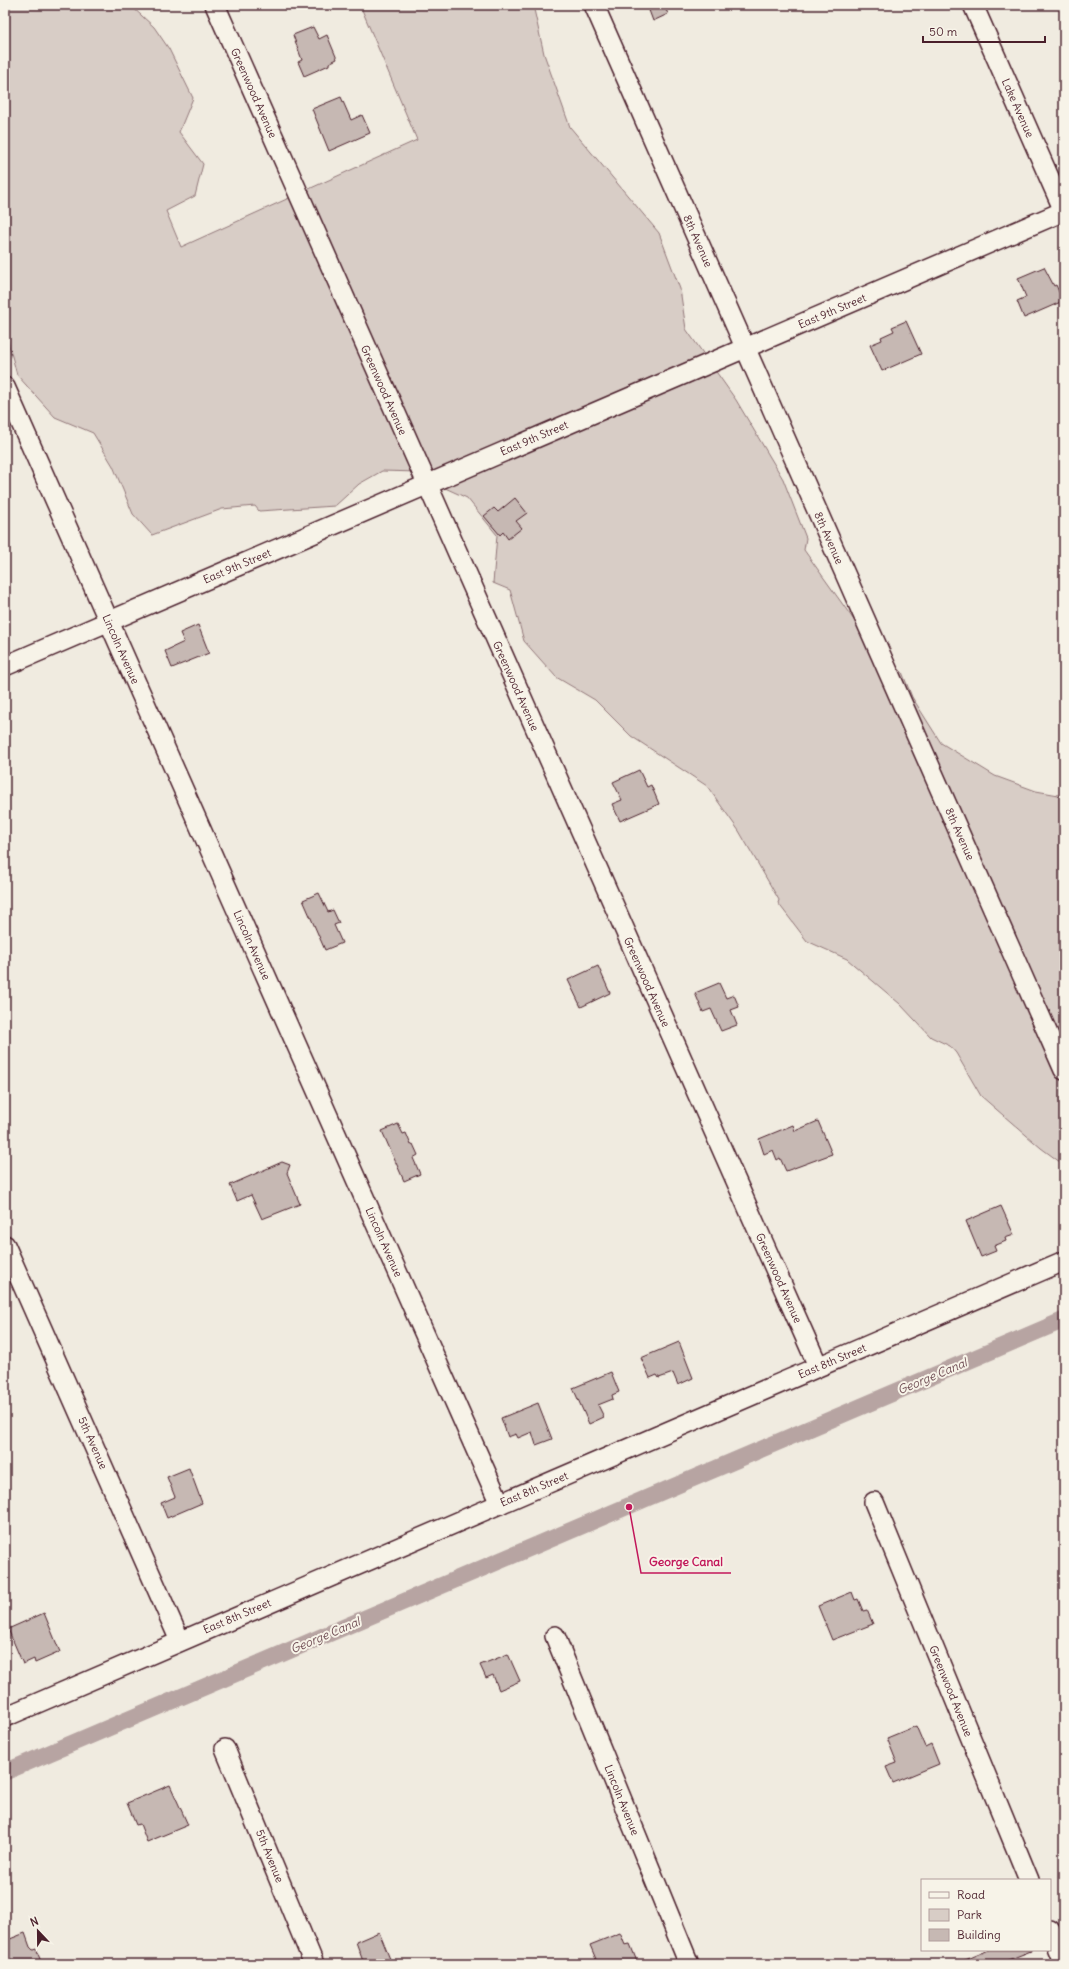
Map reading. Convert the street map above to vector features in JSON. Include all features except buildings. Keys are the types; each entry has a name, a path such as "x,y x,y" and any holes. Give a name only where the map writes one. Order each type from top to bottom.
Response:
{"street":[{"name":"Greenwood Avenue","path":"215,5 426,485 818,1366"},
{"name":"8th Avenue","path":"594,5 1064,1070"},
{"name":"Lake Avenue","path":"972,5 1064,211"},
{"name":"East 9th Street","path":"5,666 1064,211"},
{"name":"Lincoln Avenue","path":"5,387 500,1504"},
{"name":"5th Avenue","path":"5,1245 180,1641"},
{"name":"East 8th Street","path":"5,1716 1064,1261"},
{"name":"Greenwood Avenue","path":"874,1502 1029,1879"},
{"name":"Lincoln Avenue","path":"555,1636 689,1964"},
{"name":"5th Avenue","path":"225,1749 314,1964"},
{"path":"1051,1932 1064,1964"}],"green space":[{"path":"5,5 28,5 33,7 130,5 154,27 169,49 193,98 179,132 203,164 195,196 166,211 181,247 417,140 360,5 533,5 544,54 570,127 659,233 680,289 686,329 736,400 783,479 806,538 804,550 861,630 902,672 912,697 941,743 995,776 1036,791 1064,796 1064,1165 1041,1148 981,1096 956,1053 950,1046 931,1037 900,1004 847,959 807,941 778,903 779,900 739,831 707,786 631,736 595,700 556,677 524,641 510,590 493,583 497,535 467,498 432,482 418,472 382,471 359,484 335,506 259,511 255,506 222,509 152,535 133,514 113,466 93,433 55,417 17,375 5,330"}],"waterway":[{"name":"George Canal","path":"5,1772 1064,1320"}],"place":[{"name":"George Canal","path":"629,1507"}]}
